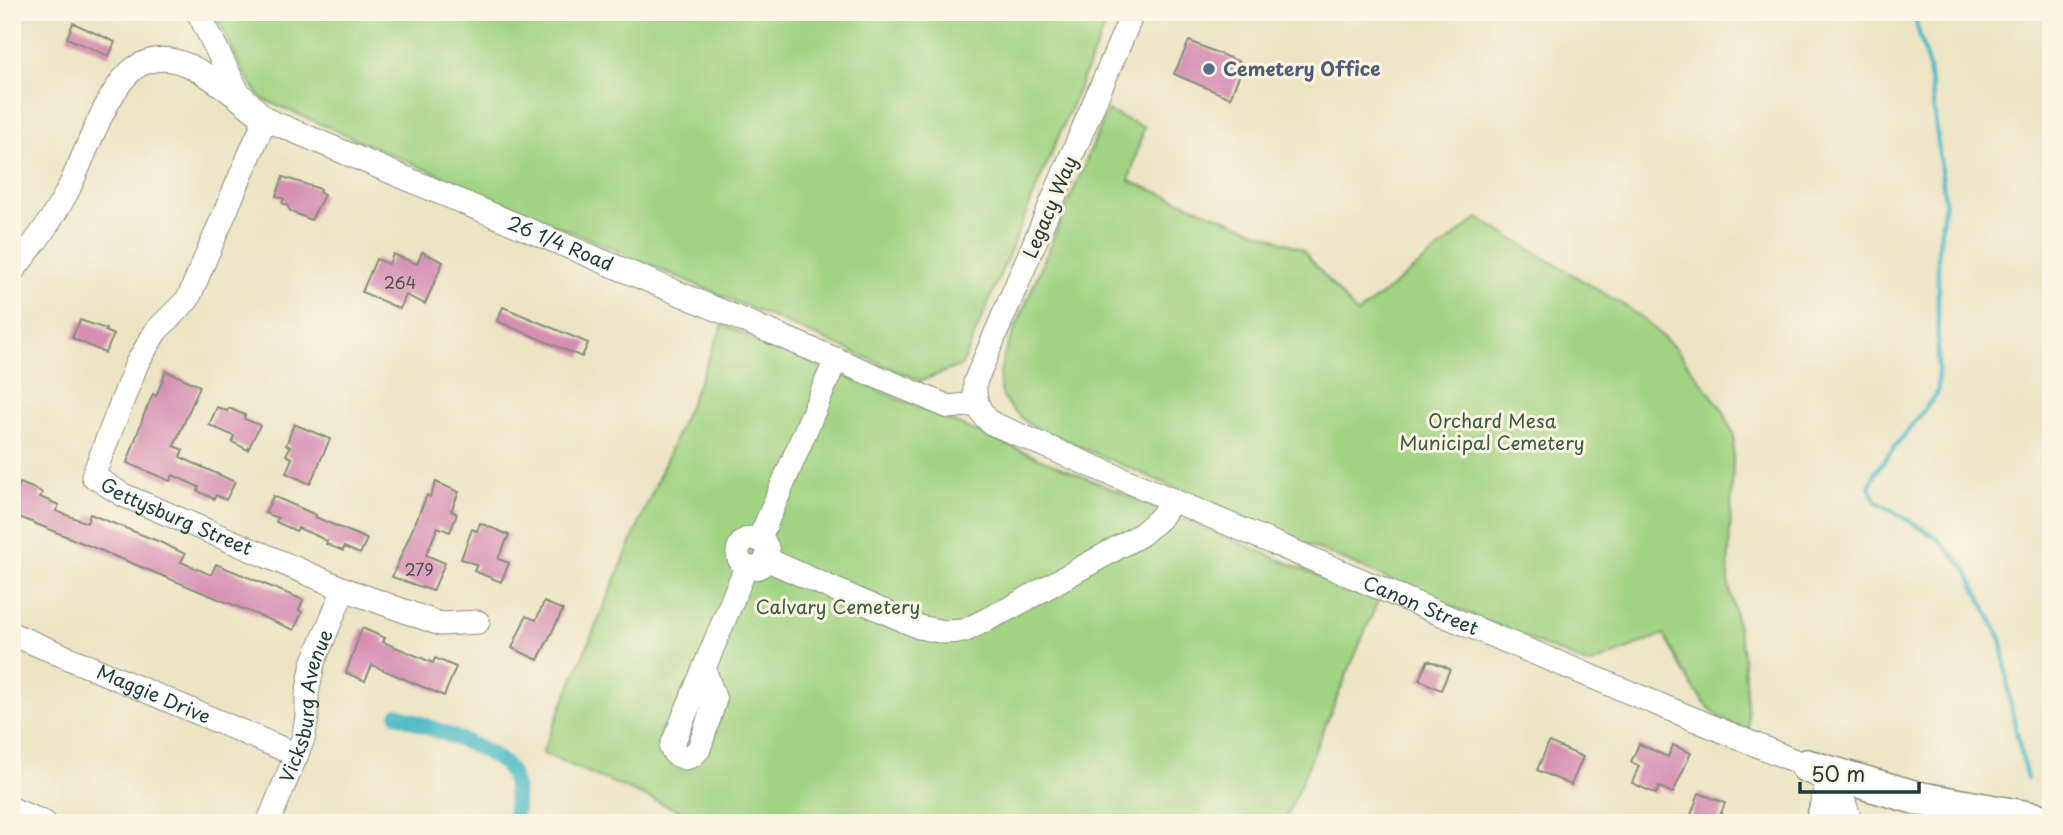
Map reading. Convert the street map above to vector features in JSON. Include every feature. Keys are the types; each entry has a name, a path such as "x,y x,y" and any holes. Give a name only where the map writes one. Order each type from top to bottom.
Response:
{"highway":[{"path":"1807,766 1917,798 2045,820"},
{"path":"1822,823 1832,787"},
{"path":"2003,823 2045,820"}],"street":[{"name":"26 1/4 Road","path":"198,12 238,92 265,119 949,407 976,404"},
{"name":"Legacy Way","path":"976,404 975,382 1133,12"},
{"path":"12,272 37,240 67,192 116,90 134,68 157,60 195,68 265,119"},
{"name":"Gettysburg Street","path":"265,119 188,299 156,331 137,363 93,476 123,495 344,589 440,624 478,622"},
{"path":"704,668 757,555 836,359"},
{"name":"Canon Street","path":"976,404 982,415 991,423 1460,623 1807,766 1843,799 1851,823"},
{"path":"757,555 919,627 944,632 964,631 1013,607 1142,534 1161,517 1173,500"},
{"name":"Vicksburg Avenue","path":"268,823 303,739 313,663 344,589"},
{"name":"Maggie Drive","path":"12,634 297,755"},
{"path":"12,809 45,823"}],"green space":[{"path":"214,12 1111,12 962,365 921,381 262,99 243,72"},
{"name":"Orchard Mesa Municipal Cemetery","path":"1107,111 1144,127 1129,181 1302,249 1357,314 1478,218 1630,309 1676,349 1723,410 1734,436 1728,581 1743,653 1749,732 1728,723 1707,706 1690,683 1664,634 1589,665 1031,426 1013,410 1002,395 1000,387 1005,353"},
{"name":"Calvary Cemetery","path":"723,325 1378,601 1284,823 708,823 542,753"}],"building":[{"path":"73,23 115,42 109,56 67,38"},
{"name":"Cemetery Office","path":"1189,41 1244,64 1230,98 1174,74"},
{"path":"283,177 320,189 319,192 324,195 311,220 290,211 287,205 282,203 284,199 276,196"},
{"path":"422,252 443,262 425,304 406,295 400,309 362,292 376,259 389,264 393,254 417,264"},
{"path":"503,307 588,343 582,357 497,321"},
{"path":"80,320 106,329 105,331 114,335 105,353 72,338"},
{"path":"166,371 200,386 174,446 183,450 180,457 235,482 226,500 216,495 214,499 198,491 199,487 173,475 170,481 127,463 145,412 153,394 156,396"},
{"path":"217,407 227,411 229,408 245,415 244,419 260,425 248,450 232,442 234,436 209,425"},
{"path":"294,424 330,439 310,484 286,473 292,458 286,455 290,447 286,445"},
{"path":"436,482 459,492 451,511 457,514 450,532 438,527 426,555 445,563 433,591 392,577 427,495 430,497"},
{"path":"20,483 40,491 40,497 59,505 56,511 87,523 90,514 185,554 181,562 211,575 216,564 303,600 299,610 302,612 294,630 12,514 12,502"},
{"path":"273,496 367,539 360,554 344,547 343,551 326,544 327,541 313,534 298,528 296,531 276,522 278,518 265,513"},
{"path":"480,523 509,535 498,559 509,563 501,582 474,571 477,565 461,559 472,529 477,531"},
{"path":"544,602 563,610 538,660 512,648 526,616 536,620"},
{"path":"362,628 385,638 383,642 433,663 435,658 456,667 444,696 372,665 365,681 346,673"},
{"path":"1428,660 1450,669 1441,690 1419,680"},
{"path":"1549,742 1583,757 1571,785 1537,770"},
{"path":"1639,744 1668,757 1673,745 1691,753 1673,793 1659,787 1656,794 1632,783 1639,766 1631,762"},
{"path":"1699,793 1725,803 1717,823 1688,823"}],"waterway":[{"path":"1913,12 1929,68 1945,202 1938,252 1938,392 1877,470 1869,487 1876,501 1936,537 1965,568 2002,641 2010,702 2027,779"},
{"path":"398,715 471,744 506,766 515,786 515,823"}],"place":[{"name":"Cemetery Office","path":"1209,69"}]}
